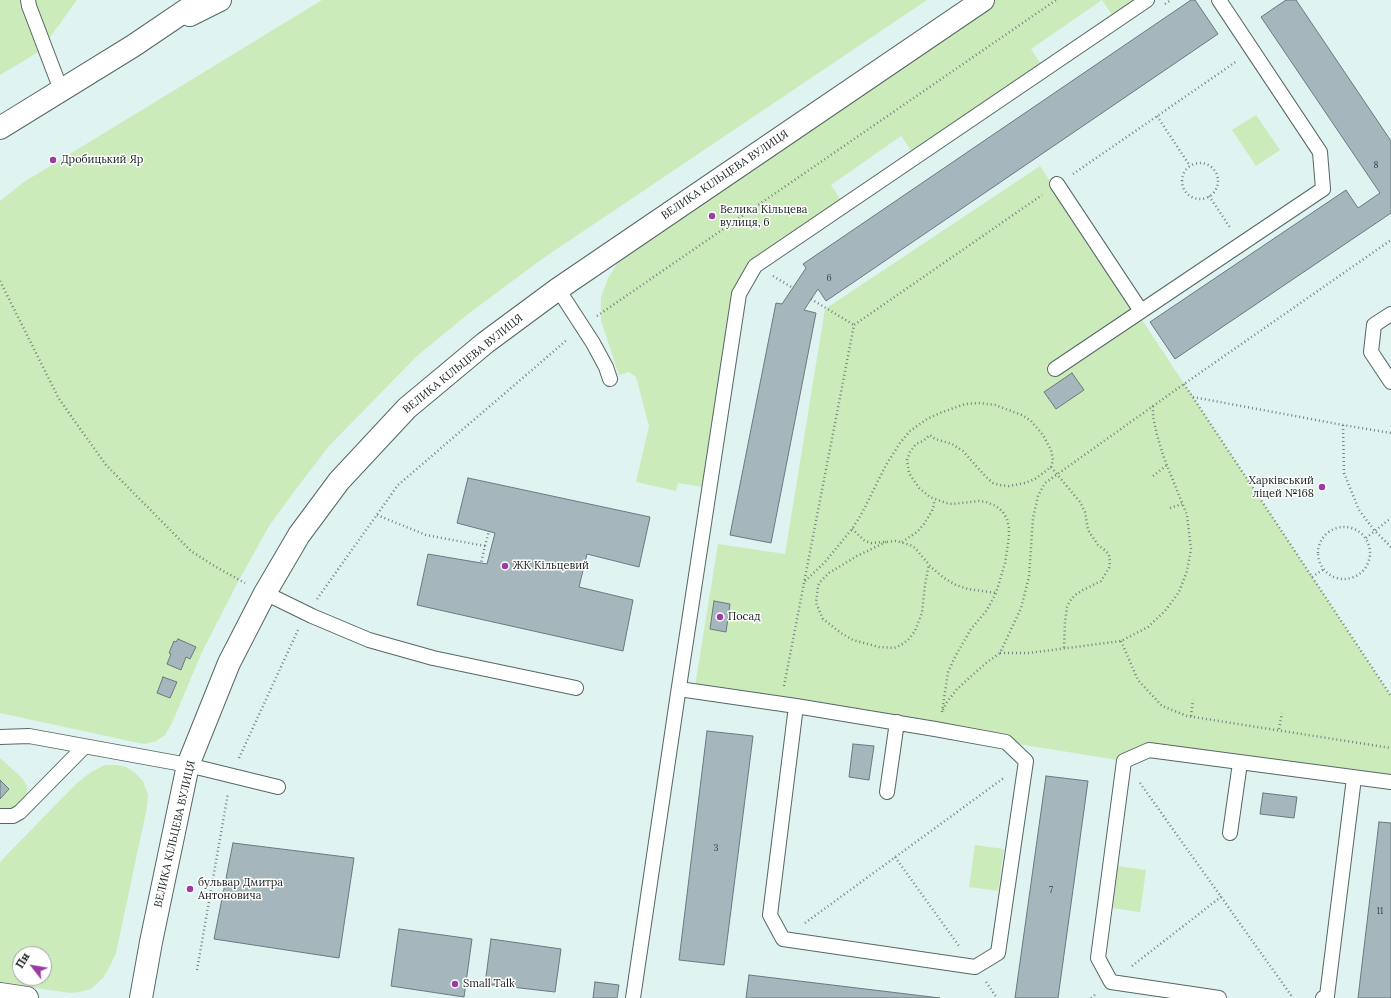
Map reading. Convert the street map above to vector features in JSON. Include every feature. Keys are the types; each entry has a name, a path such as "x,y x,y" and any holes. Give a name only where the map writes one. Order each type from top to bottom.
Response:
{"main road":[{"path":"0,128 133,46 201,0"},
{"path":"133,46 220,0"},
{"name":"ВЕЛИКА КІЛЬЦЕВА ВУЛИЦЯ","path":"141,998 151,942 188,765 229,664 265,593 299,535 338,481 407,408 485,343 558,289 983,0"},
{"path":"0,994 28,998"}],"lane":[{"path":"28,0 61,90"},
{"path":"633,998 739,294 755,266 1147,0"},
{"path":"1055,369 1323,189 1320,152 1219,0"},
{"path":"1057,184 1141,311"},
{"path":"558,289 593,343 610,378"},
{"path":"1391,314 1374,325 1371,352 1391,382"},
{"path":"265,593 312,616 369,640 433,658 576,688"},
{"path":"679,689 796,706 897,722 1006,742 1026,761 998,953 975,967 783,939 770,915 796,706"},
{"path":"887,792 897,722"},
{"path":"0,737 29,736 188,765 278,787"},
{"path":"0,816 13,816 20,812 84,747"},
{"path":"1219,998 1111,982 1098,958 1124,761 1149,750 1391,782"},
{"path":"1230,833 1240,763"},
{"path":"1323,998 1327,996 1354,778"}],"path":[{"path":"591,320 1056,0"},
{"path":"1164,4 1171,0"},
{"path":"1157,116 1190,166"},
{"path":"1201,164 1207,165 1216,173 1218,179 1217,185 1210,196 1195,199 1185,192 1182,181 1186,170 1190,166 1201,164"},
{"path":"1210,196 1241,244"},
{"path":"935,729 947,702 957,689 986,663 1000,653 1021,608 1029,577 1033,518 1038,496 1045,483 1391,240"},
{"path":"771,274 793,288"},
{"path":"0,280 59,399 106,465 191,551 216,567 265,593"},
{"path":"780,704 854,325 811,299"},
{"path":"317,599 398,485 573,335"},
{"path":"1184,384 1391,696"},
{"path":"1193,397 1391,433"},
{"path":"805,582 825,562 852,529 886,465 900,443 910,431 927,419 965,404 980,403 995,405 1022,415 1031,421 1044,435 1051,450 1053,460 1051,467 1035,479 1025,483 1009,486 993,483 963,451 952,444 935,439 930,435 923,441 916,444 910,452 908,460 909,473 919,488 934,500 952,504 979,501 986,502 996,506 1003,512 1007,519 1009,537 1005,563 996,593 987,610 971,629 948,672 942,712"},
{"path":"1000,653 1029,653 1121,641 1148,627 1165,611 1179,592 1188,571 1191,549 1187,515 1157,435 1153,417 1153,406"},
{"path":"1343,425 1344,473 1360,510 1374,530 1391,547"},
{"path":"1152,476 1167,465"},
{"path":"1051,467 1080,502 1085,512 1088,530 1098,545 1109,555 1110,561 1109,568 1101,581 1075,595 1070,601 1067,607 1064,622 1064,648"},
{"path":"901,542 917,532 924,524 930,516 934,505 934,500"},
{"path":"1170,508 1182,504"},
{"path":"377,515 426,536 485,546"},
{"path":"1366,538 1374,530 1391,518"},
{"path":"1335,528 1352,528 1360,532 1366,538 1370,546 1368,563 1364,570 1357,576 1349,579 1340,579 1332,576 1324,569 1320,564 1318,555 1322,539 1328,533 1335,528"},
{"path":"852,529 865,540 872,543 901,542 915,548 944,578 956,585 968,589 996,593"},
{"path":"481,563 489,531"},
{"path":"886,542 857,556 829,573 818,586 816,603 823,619 852,640 879,647 894,648 908,640 915,631 922,613 929,564"},
{"path":"1312,577 1324,569"},
{"path":"1121,641 1138,680 1162,706 1191,716 1391,748"},
{"path":"1191,716 1193,700"},
{"path":"1279,730 1282,713"},
{"path":"783,939 1026,761"},
{"path":"1124,761 1222,896 1293,998"},
{"path":"895,857 975,967"},
{"path":"1111,982 1222,896"}],"green space":[{"path":"0,0 77,0 40,51 0,75"},
{"path":"322,0 927,0 542,259 468,314 417,356 329,446 269,526 202,652 172,723 165,735 156,741 145,744 0,713 0,201 24,182"},
{"path":"983,0 1102,0 1031,49 1045,70 915,156 901,136 831,185 845,206 755,266 739,294 710,488 678,483 676,491 636,482 649,426 636,377 629,372 619,375 601,321 601,297 608,278 635,236"},
{"path":"1102,0 1147,0 1116,21"},
{"path":"1256,115 1280,150 1256,166 1232,130"},
{"path":"1040,166 1391,696 1391,782 1149,750 1124,761 694,692 718,544 785,554 825,309"},
{"path":"0,758 23,779 27,787 27,794 22,801 10,810 0,810"},
{"path":"105,765 117,765 126,767 134,772 143,781 148,795 147,807 116,953 103,978 91,989 71,993 21,986 52,986 52,946 12,946 12,985 0,983 0,862 75,785 91,772"},
{"path":"975,845 1004,849 998,891 969,887"},
{"path":"1117,866 1146,870 1140,912 1111,908"}],"building":[{"path":"1191,0 1195,0 1218,34 826,301 818,289 804,310 816,313 771,543 730,535 776,303 782,304 806,268 803,264"},
{"path":"1286,0 1296,0 1391,141 1391,213 1175,359 1150,322 1346,190 1358,208 1380,193 1261,17"},
{"path":"1072,373 1084,390 1056,409 1044,392"},
{"name":"ЖК Кільцевий","path":"468,478 650,517 639,567 587,554 579,587 633,600 623,651 417,605 428,554 487,564 495,533 457,523"},
{"path":"714,601 730,604 726,632 710,629"},
{"path":"178,639 196,647 190,659 186,657 181,670 167,664 171,654 169,653 174,641 176,642"},
{"path":"163,677 177,682 170,698 157,693"},
{"path":"707,731 753,736 724,965 679,960"},
{"path":"853,744 874,746 869,780 849,777"},
{"path":"1046,776 1088,781 1058,998 1015,998"},
{"path":"0,780 9,789 0,799"},
{"path":"1263,793 1297,797 1294,818 1260,814"},
{"path":"1379,822 1391,823 1391,998 1358,998"},
{"path":"233,843 354,858 339,958 214,939"},
{"path":"399,929 472,939 464,997 391,986"},
{"path":"491,939 561,949 555,992 485,984"},
{"path":"749,975 940,998 746,998"},
{"path":"595,982 619,985 617,998 593,998"}],"place":[{"name":"Дробицький Яр","path":"53,160"},
{"name":"Велика Кільцева вулиця, 6","path":"712,216"},
{"name":"Харківський ліцей №168","path":"1322,487"},
{"name":"ЖК Кільцевий","path":"505,566"},
{"name":"Посад","path":"720,617"},
{"name":"бульвар Дмитра Антоновича","path":"190,889"},
{"name":"Small Talk","path":"455,984"}]}
